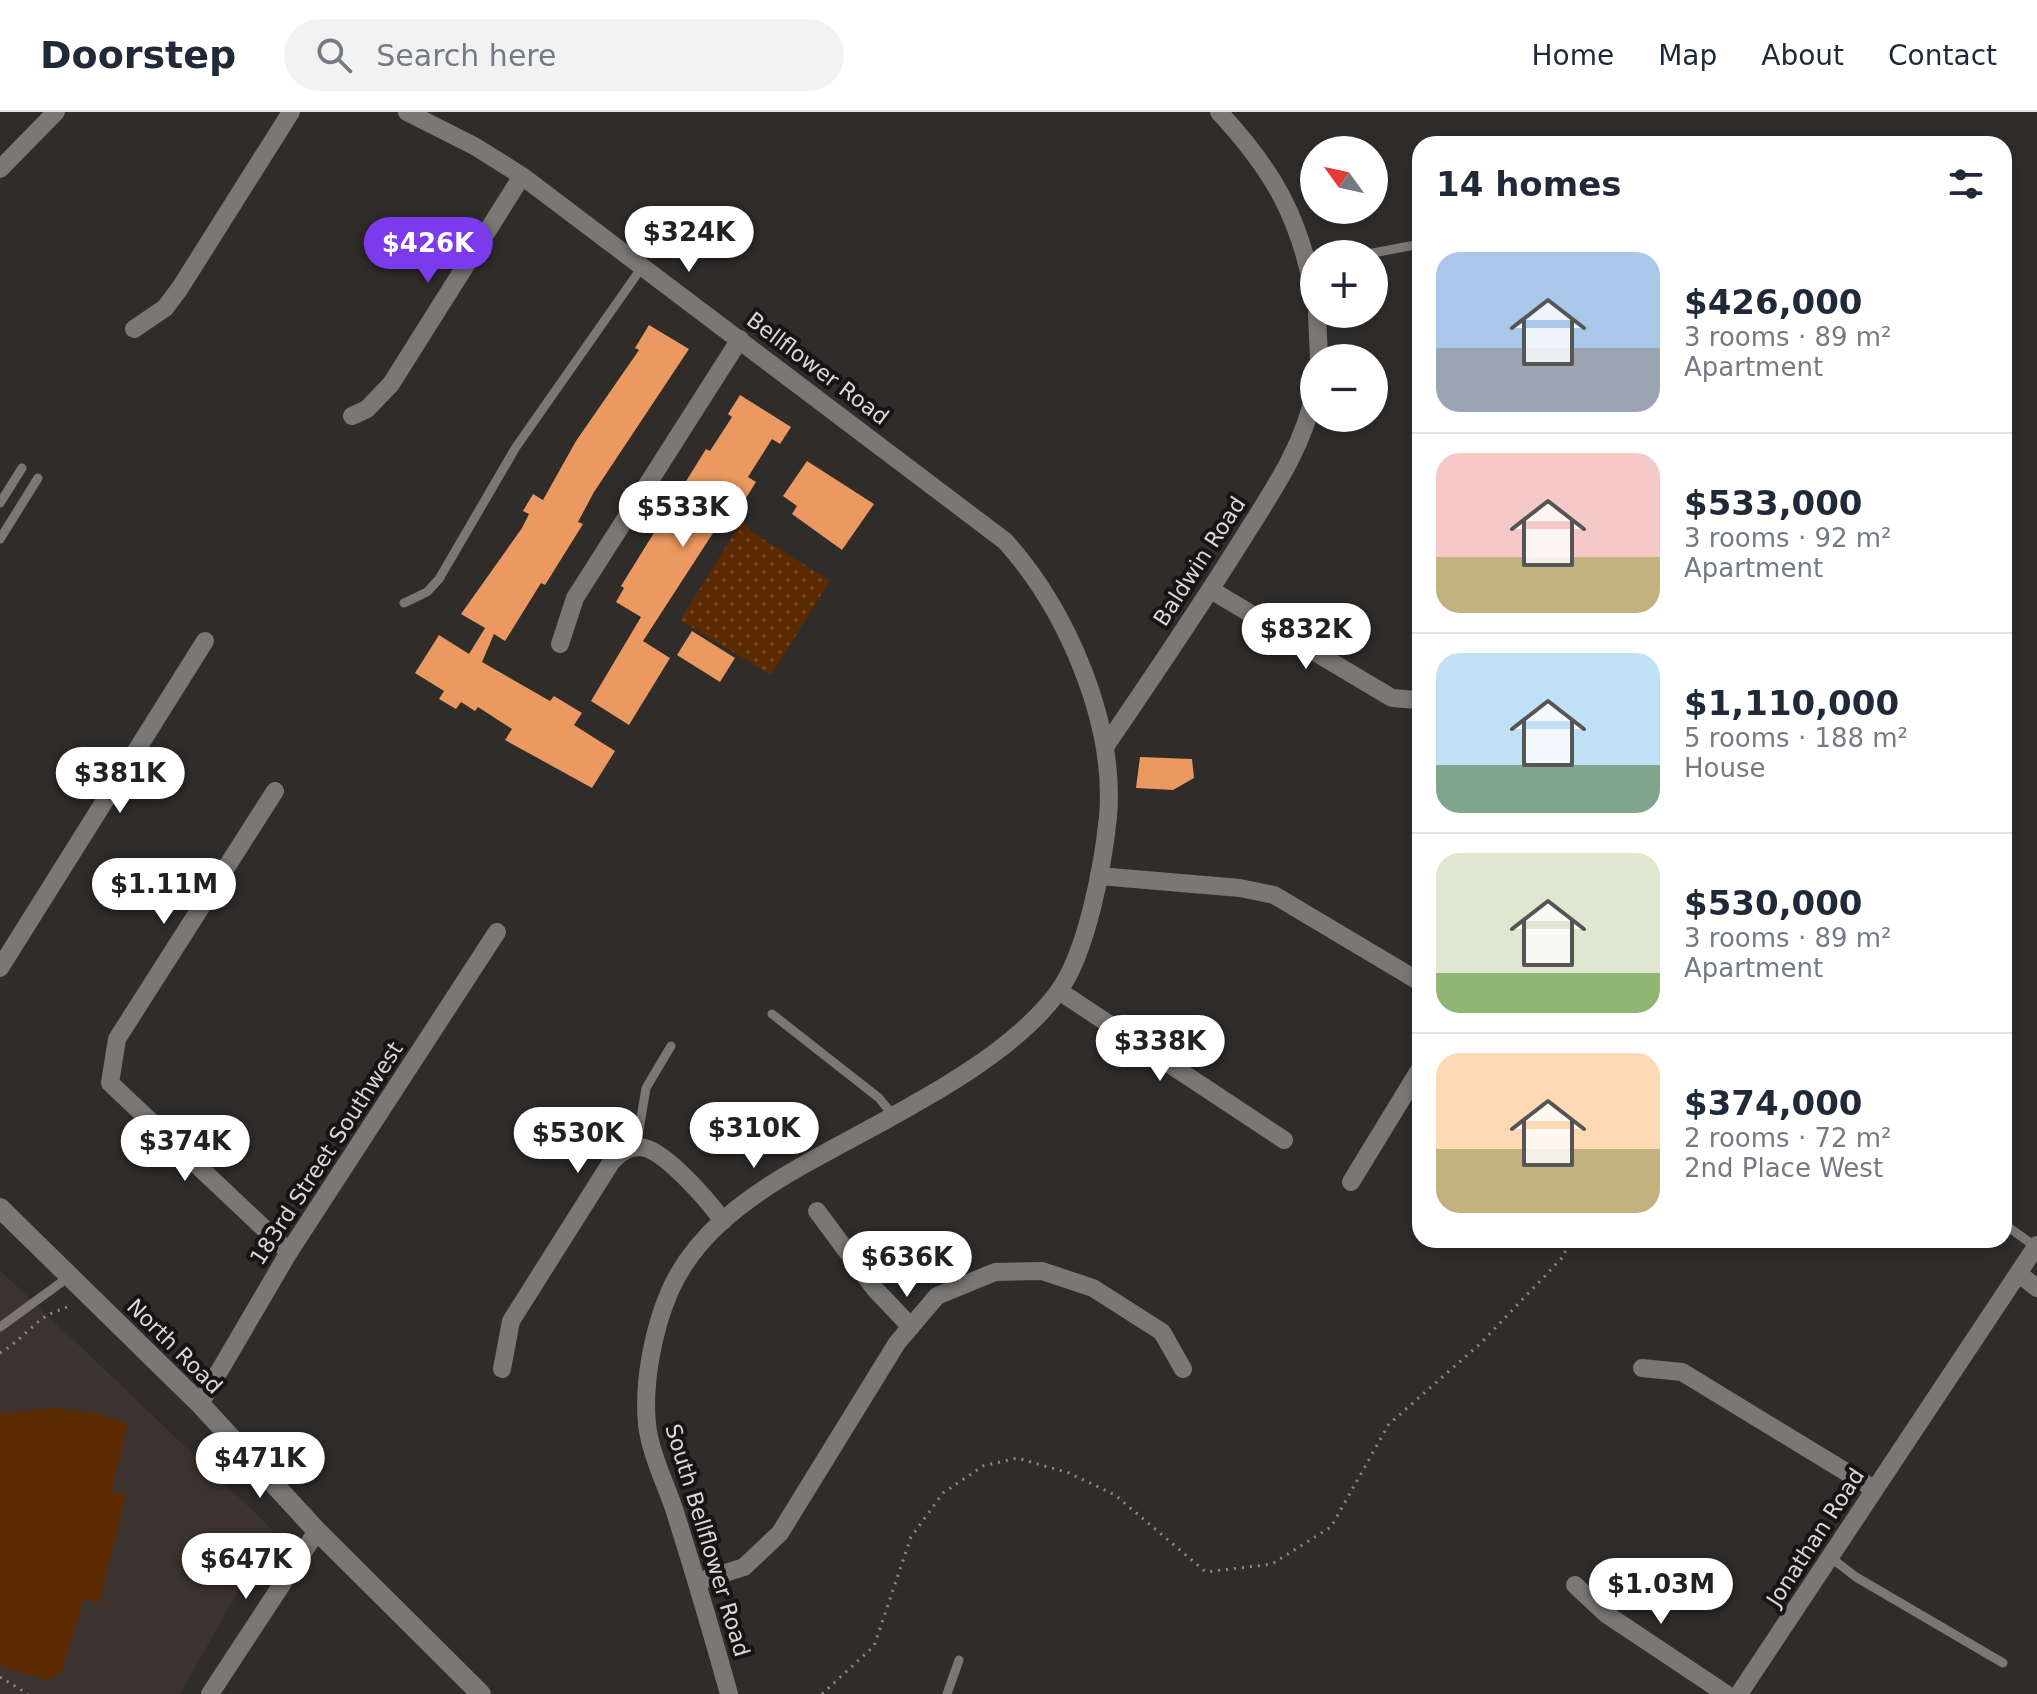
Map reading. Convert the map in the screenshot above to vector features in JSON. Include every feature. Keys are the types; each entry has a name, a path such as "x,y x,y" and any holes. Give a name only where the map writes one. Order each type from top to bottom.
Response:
{"street":[{"path":"0,169 56,112"},
{"path":"134,329 165,308 180,288 291,112"},
{"name":"Bellflower Road","path":"407,112 476,147 522,176 970,512 1025,564 1048,599 1073,651 1107,744"},
{"path":"1219,112 1275,180 1302,240"},
{"path":"352,416 367,409 391,384 522,176"},
{"path":"560,644 575,598 740,339"},
{"name":"Baldwin Road","path":"1107,744 1211,590 1278,482 1302,432"},
{"path":"1211,590 1392,698 1412,699"},
{"path":"0,968 205,641"},
{"name":"South Bellflower Road","path":"729,1694 647,1425 650,1360 668,1294 690,1254 757,1192 993,1056 1059,991 1089,922 1099,876 1111,782 1107,744"},
{"path":"275,791 117,1039 110,1083 289,1252"},
{"path":"1099,876 1240,888 1274,895 1412,977"},
{"name":"183rd Street Southwest","path":"200,1404 289,1252 497,932"},
{"path":"1059,991 1284,1140"},
{"path":"1351,1182 1412,1082"},
{"path":"502,1369 511,1321 612,1161 625,1150 636,1148 659,1155 708,1201 723,1221"},
{"name":"North Road","path":"0,1208 200,1404 317,1531 481,1694"},
{"path":"817,1211 865,1276 911,1327"},
{"name":"Jonathan Road","path":"1739,1694 2036,1246"},
{"path":"697,1582 744,1567 780,1533 897,1343 937,1296 995,1272 1042,1271 1093,1288 1162,1332 1183,1369"},
{"path":"2019,1274 2037,1288"},
{"path":"1642,1368 1682,1372 1874,1489"},
{"path":"210,1694 317,1531"},
{"path":"1575,1585 1606,1614 1726,1694"}],"lane":[{"path":"1388,250 1412,246"},
{"path":"404,603 427,592 439,579 516,447 643,265"},
{"path":"0,503 22,468"},
{"path":"0,539 38,478"},
{"path":"772,1014 879,1098 892,1114"},
{"path":"636,1148 646,1088 671,1046"},
{"path":"2012,1230 2036,1246"},
{"path":"0,1327 70,1276"},
{"path":"1830,1557 1856,1577 2003,1663"},
{"path":"947,1694 959,1660"}],"path":[{"path":"822,1694 874,1646 911,1537 943,1493 983,1466 1017,1458 1069,1473 1115,1495 1206,1572 1272,1564 1331,1527 1389,1424 1481,1343 1561,1259 1567,1248"},
{"path":"0,1353 86,1292"},
{"path":"0,1677 28,1694"}],"shaded area":[{"path":"743,520 752,532 830,581 771,675 680,620"},
{"path":"0,1270 273,1530 180,1694 0,1694"},
{"path":"51,1408 88,1412 128,1423 111,1492 126,1494 99,1603 84,1599 61,1672 47,1680 0,1666 0,1414"}],"building":[{"path":"649,325 689,349 594,492 578,522 583,524 545,585 541,583 505,641 494,634 482,662 550,701 554,696 582,713 574,725 615,751 592,788 505,740 512,729 478,707 475,711 461,702 456,709 439,699 444,691 415,673 439,635 469,654 485,628 461,614 522,528 529,514 523,511 533,494 543,500 576,441 639,350 635,348"},
{"path":"740,395 791,427 780,444 772,439 748,477 756,482 746,498 739,493 643,641 670,658 629,725 591,701 641,617 616,602 624,588 621,586 706,449 710,451 732,417 728,414"},
{"path":"807,461 874,504 842,550 792,514 797,506 783,496"},
{"path":"692,631 735,658 720,682 677,655"},
{"path":"1140,757 1192,759 1194,778 1173,790 1136,788"}]}
